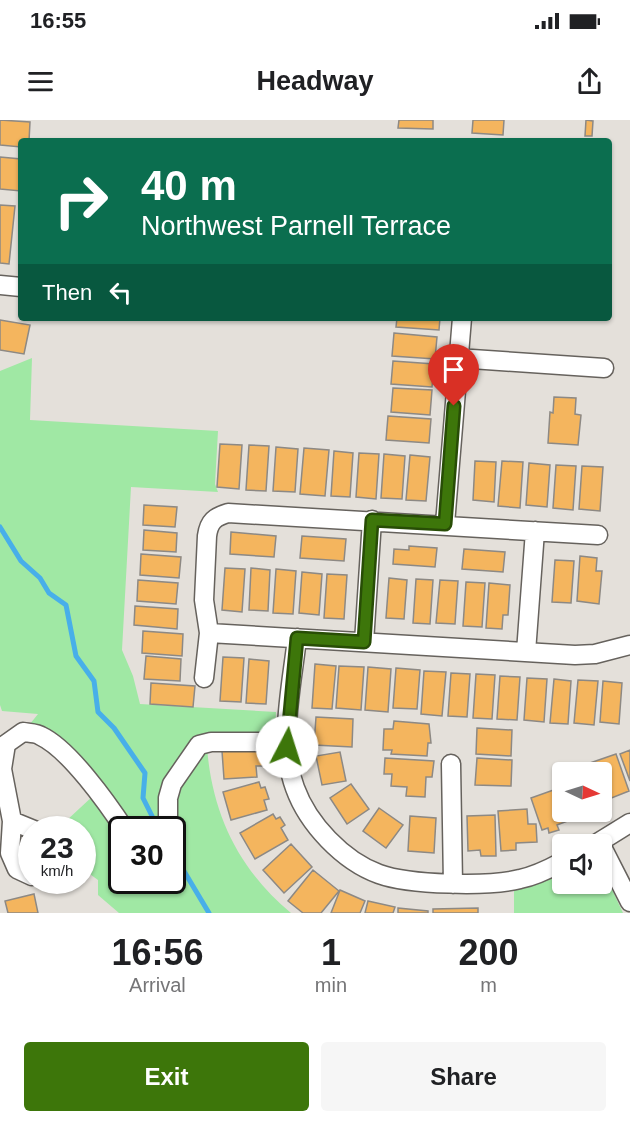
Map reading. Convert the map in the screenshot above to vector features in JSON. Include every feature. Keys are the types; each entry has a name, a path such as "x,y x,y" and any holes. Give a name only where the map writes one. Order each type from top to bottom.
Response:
{"street":[{"path":"0,285 18,287"},
{"path":"445,524 462,321"},
{"path":"457,358 604,368"},
{"path":"204,678 209,633 204,600 208,526 214,519 228,513 445,524 598,536"},
{"path":"364,642 372,520"},
{"path":"526,652 535,531"},
{"path":"209,633 595,654 630,645"},
{"path":"297,638 287,742 290,768 305,810 336,847 378,874 402,881 453,884 519,880 552,866"},
{"path":"18,869 9,854 12,821 2,769 6,744 23,732 41,735 58,749 102,795 116,816"},
{"path":"168,816 168,798 172,784 199,745 211,741 287,742"},
{"path":"451,764 453,884"},
{"path":"12,821 18,823"},
{"path":"612,836 630,823"},
{"path":"612,869 630,902"}],"green space":[{"path":"32,358 30,420 218,431 215,484 218,492 131,487 122,650 133,676 140,704 276,712 275,733 201,736 168,816 120,816 30,724 38,714 2,711 0,705 0,371"},
{"path":"207,747 215,795 231,839 257,878 291,913 119,913 98,895 96,816 71,816 94,795 109,816 108,894 186,894 186,816 174,816 175,798"},
{"path":"552,878 552,894 612,894 612,889 623,913 514,913 514,889"}],"building":[{"path":"0,120 30,122 29,138 18,138 18,147 0,145"},
{"path":"399,120 433,120 433,129 398,128"},
{"path":"473,120 504,120 503,135 472,133"},
{"path":"586,120 593,121 592,136 585,136"},
{"path":"0,157 18,159 18,191 0,189"},
{"path":"0,205 15,206 9,264 0,263"},
{"path":"0,320 30,325 24,354 0,350"},
{"path":"397,321 440,321 439,330 396,327"},
{"path":"394,333 437,337 435,359 392,356"},
{"path":"393,361 434,364 432,387 391,384"},
{"path":"393,388 432,390 430,415 391,412"},
{"path":"554,397 576,398 575,414 581,415 578,445 548,443 550,412 553,413"},
{"path":"388,416 431,419 429,443 386,440"},
{"path":"220,444 242,445 239,489 217,487"},
{"path":"249,445 269,446 266,491 246,490"},
{"path":"276,447 298,449 295,492 273,491"},
{"path":"304,448 329,450 325,496 300,494"},
{"path":"334,451 353,453 350,497 331,496"},
{"path":"359,453 379,454 376,499 356,497"},
{"path":"384,454 405,456 402,499 381,498"},
{"path":"410,455 430,457 426,501 406,500"},
{"path":"475,461 496,462 494,502 473,500"},
{"path":"502,461 523,462 520,508 498,506"},
{"path":"529,463 550,465 547,507 526,505"},
{"path":"556,465 576,466 573,510 553,508"},
{"path":"582,466 603,467 600,511 579,509"},
{"path":"144,505 177,507 175,527 143,525"},
{"path":"144,530 177,533 176,552 143,550"},
{"path":"231,532 276,536 274,557 230,554"},
{"path":"302,536 346,539 344,561 300,558"},
{"path":"409,546 437,548 435,567 393,564 394,549 409,550"},
{"path":"464,549 505,552 503,572 462,569"},
{"path":"141,554 181,557 179,578 140,575"},
{"path":"580,556 597,558 596,571 602,571 599,604 577,601"},
{"path":"555,560 574,561 571,603 552,602"},
{"path":"225,568 245,569 242,612 222,610"},
{"path":"251,568 270,570 268,611 249,610"},
{"path":"276,569 296,571 293,614 273,613"},
{"path":"302,572 322,574 319,615 299,613"},
{"path":"327,574 347,575 344,619 324,618"},
{"path":"389,578 407,580 404,619 386,618"},
{"path":"416,579 433,580 430,624 413,623"},
{"path":"138,580 178,583 176,604 137,601"},
{"path":"440,580 458,581 455,624 436,623"},
{"path":"466,582 485,583 482,627 463,626"},
{"path":"489,583 510,585 508,615 503,615 502,629 486,628"},
{"path":"135,606 178,609 177,629 134,625"},
{"path":"143,631 183,634 182,656 142,653"},
{"path":"146,656 181,659 180,681 144,679"},
{"path":"223,657 244,658 241,702 220,701"},
{"path":"249,659 269,661 266,704 246,703"},
{"path":"315,664 336,666 332,709 312,708"},
{"path":"339,666 364,667 361,710 336,708"},
{"path":"368,667 391,669 388,712 365,710"},
{"path":"396,668 420,670 417,709 393,708"},
{"path":"424,671 446,672 442,716 421,714"},
{"path":"451,673 470,674 467,717 448,716"},
{"path":"476,674 495,675 492,719 473,718"},
{"path":"500,676 520,677 517,720 497,719"},
{"path":"527,678 547,679 544,722 524,720"},
{"path":"554,679 571,681 568,724 550,723"},
{"path":"578,680 598,681 594,725 574,723"},
{"path":"603,681 622,683 619,724 600,722"},
{"path":"151,683 195,686 193,707 150,704"},
{"path":"316,717 353,719 352,747 314,745"},
{"path":"394,721 429,724 431,743 428,743 427,756 391,754 392,750 383,750 384,729 393,729"},
{"path":"477,728 512,730 511,756 476,754"},
{"path":"263,748 265,766 256,766 257,777 224,779 222,751"},
{"path":"630,750 630,781 620,754"},
{"path":"340,752 346,781 322,785 316,756"},
{"path":"616,754 629,791 612,798 612,762 593,762"},
{"path":"385,758 434,761 432,777 426,777 425,797 406,796 407,787 391,786 392,774 384,774"},
{"path":"477,758 512,760 511,786 475,785"},
{"path":"259,782 261,788 265,787 269,799 264,800 267,810 231,820 223,792"},
{"path":"351,784 369,809 347,824 330,798"},
{"path":"552,790 552,822 565,822 557,825 559,830 549,833 548,828 542,830 531,798"},
{"path":"379,808 403,825 386,848 363,831"},
{"path":"527,809 528,824 536,824 537,842 516,843 516,850 501,851 498,811"},
{"path":"273,814 276,819 280,817 285,825 281,828 288,840 255,859 240,833"},
{"path":"495,815 496,856 481,856 480,850 468,851 467,816"},
{"path":"410,816 436,818 434,853 408,851"},
{"path":"291,844 312,867 284,893 263,870"},
{"path":"313,870 339,891 321,913 303,913 288,901"},
{"path":"340,890 365,901 360,913 331,913"},
{"path":"34,894 38,913 8,913 5,901"},
{"path":"368,901 395,907 393,913 365,913"},
{"path":"398,908 428,911 428,913 398,913"},
{"path":"478,908 478,913 433,913 433,909"}],"waterway":[{"path":"0,527 21,561 40,578 49,593 66,605 76,656 94,681 98,712 114,728 145,773 143,798 152,816"},
{"path":"186,874 209,913"}],"route":[{"path":"287,747 297,638 364,642 372,520 445,524 454,406"}]}
